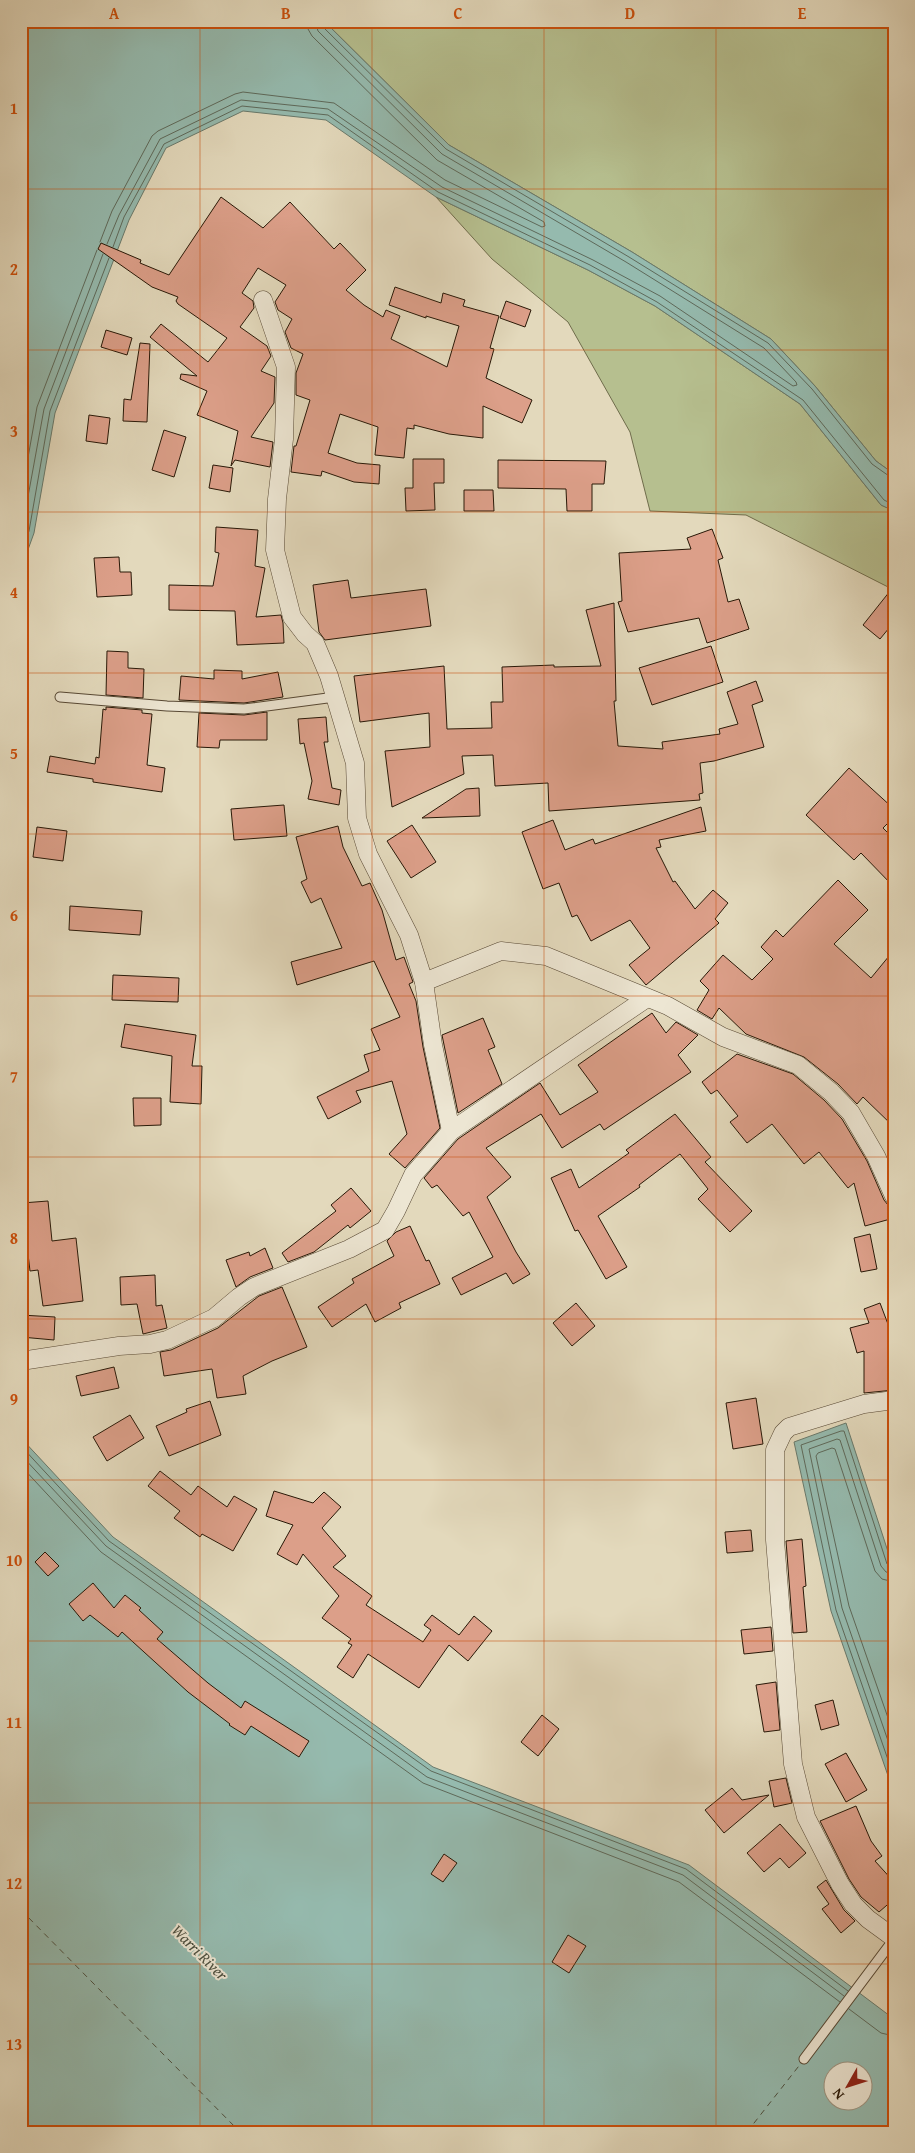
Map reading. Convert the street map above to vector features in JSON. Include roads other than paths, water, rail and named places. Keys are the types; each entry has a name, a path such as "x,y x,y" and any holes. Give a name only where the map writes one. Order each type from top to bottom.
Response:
{"street":[{"path":"263,300 286,367 284,439 277,499 275,550 292,617 304,634 316,643 335,697 355,763 357,818 368,854 409,935 424,982 434,1046 452,1131"},
{"path":"424,982 501,951 546,956 668,1006 723,1037 798,1065 831,1092 852,1113 876,1156 894,1196"},
{"path":"21,1361 119,1346 150,1344 167,1340 214,1318 254,1287 356,1245 385,1230 413,1175 452,1131 647,998"},
{"path":"894,1400 864,1404 789,1427 782,1433 775,1450 775,1540 793,1764 806,1817 840,1884 853,1904 868,1919 894,1938"}],"lane":[{"path":"60,697 167,706 244,709 335,697"},
{"path":"804,2059 894,1938"}],"water":[{"path":"21,21 324,21 449,145 632,252 771,339 815,386 876,461 894,474 894,511 881,505 800,404 655,306 588,270 436,197 326,120 243,111 166,148 129,220 55,413 34,533 21,569"},
{"path":"846,1423 894,1570 894,1793 831,1611 794,1442"},
{"name":"Warri River","path":"21,1438 113,1537 433,1767 689,1865 894,2019 894,2132 21,2132"}]}
